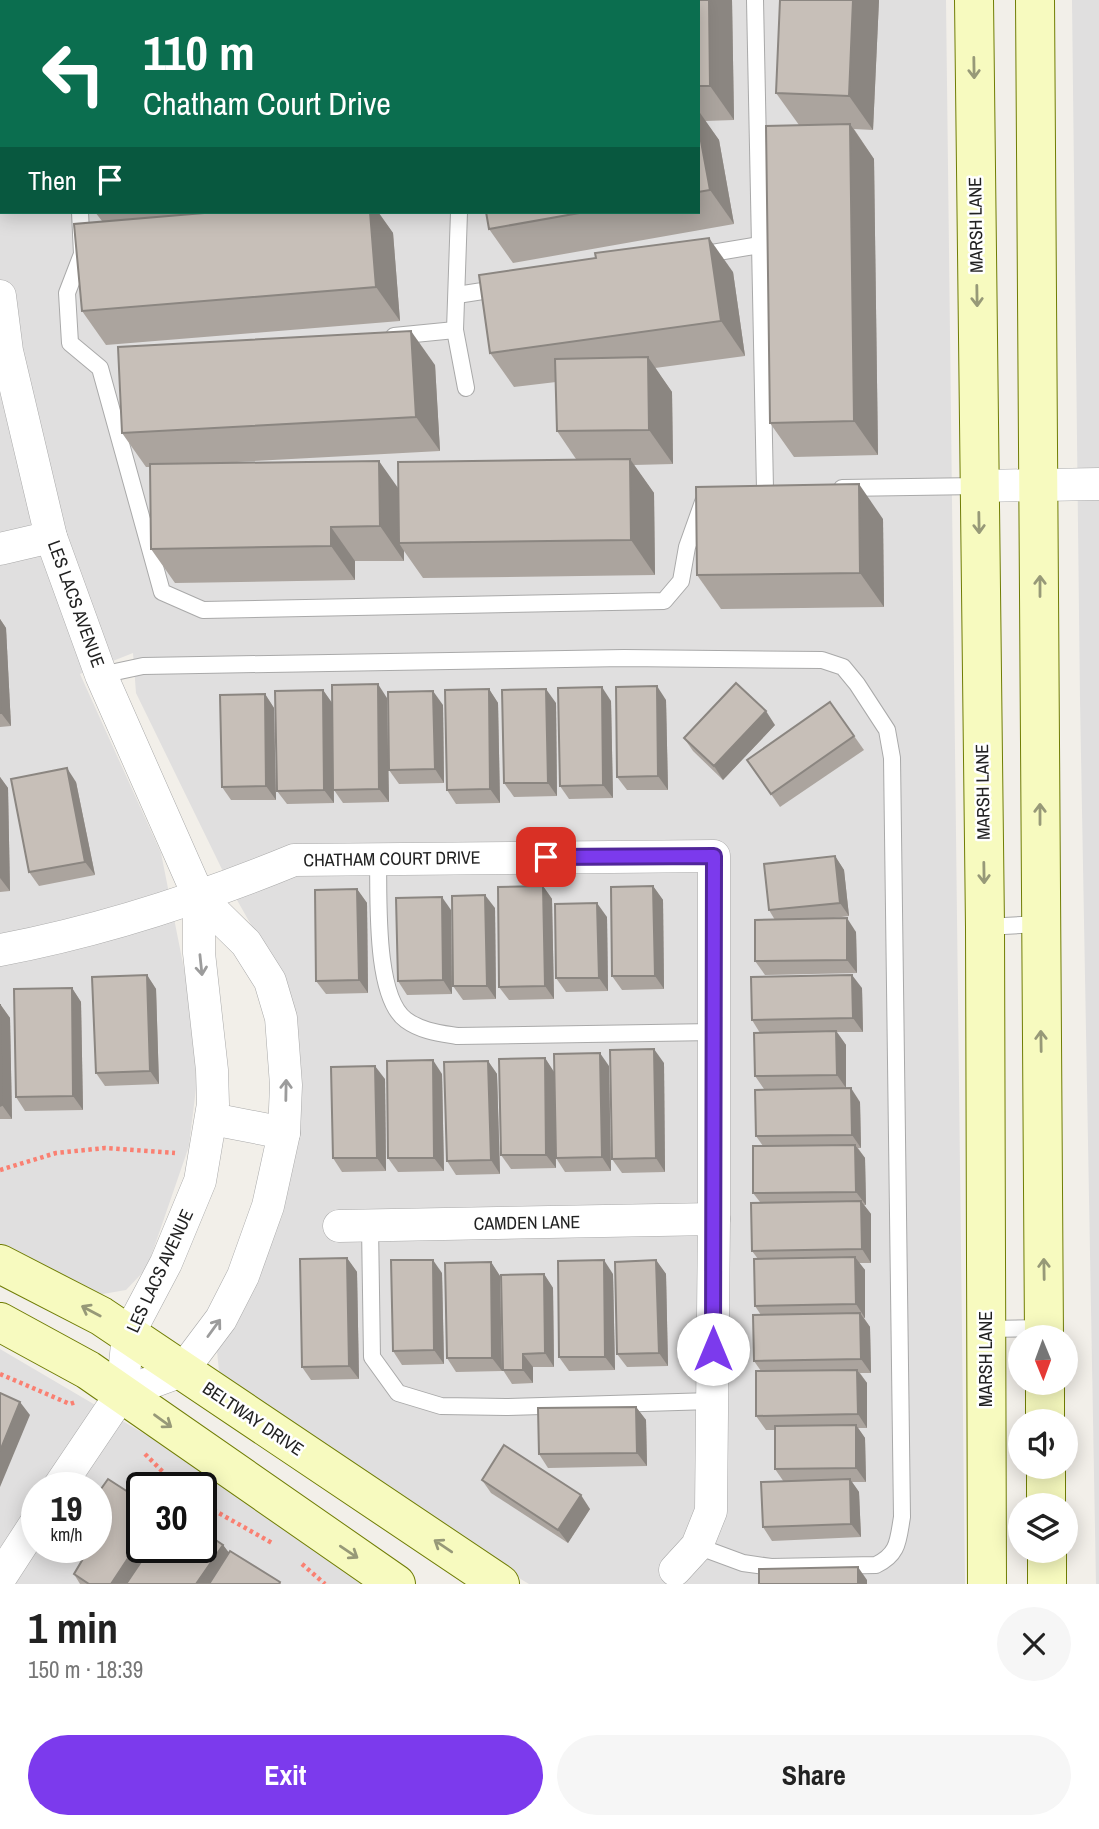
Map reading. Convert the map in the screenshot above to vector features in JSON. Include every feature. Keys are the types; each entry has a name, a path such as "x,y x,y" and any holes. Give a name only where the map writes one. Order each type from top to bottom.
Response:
{"main road":[{"name":"MARSH LANE","path":"974,0 985,927 987,1584"},
{"path":"1035,0 1044,1325"},
{"name":"BELTWAY DRIVE","path":"0,1264 101,1316 500,1584"},
{"path":"0,1322 64,1356 122,1393 396,1584"},
{"path":"1046,1563 1047,1584"}],"street":[{"name":"LES LACS AVENUE","path":"0,296 7,351 51,537 101,675 199,897 246,943 270,981 281,1018 286,1084 284,1133 268,1206 243,1276 221,1319 183,1371"},
{"path":"979,486 1099,484"},
{"path":"0,549 51,537"},
{"name":"CHATHAM COURT DRIVE","path":"0,950 43,942 199,897 293,860 714,856 714,1032"},
{"name":"LES LACS AVENUE","path":"122,1393 128,1335 166,1263 200,1181 212,1119 212,1070 199,953 199,897"},
{"path":"675,1570 697,1546 711,1511 715,1219 714,1032"},
{"path":"212,1119 284,1133"},
{"name":"CAMDEN LANE","path":"339,1226 715,1219"},
{"path":"69,1472 122,1393 183,1371"},
{"path":"0,1578 21,1546"}],"lane":[{"path":"755,0 766,489"},
{"path":"80,214 82,254 67,293 70,344 107,367 162,592 203,610 664,601 681,581 687,547 707,489 719,489"},
{"path":"459,214 455,330 466,388"},
{"path":"677,259 760,245"},
{"path":"457,295 512,286"},
{"path":"373,338 455,330"},
{"path":"820,488 979,486"},
{"path":"101,675 143,666 624,658 793,659 822,660 843,667 857,684 887,730 892,758 902,1505 898,1543 889,1559 876,1564 784,1567 743,1563 697,1546"},
{"path":"378,859 380,951 390,998 404,1019 427,1031 457,1036 714,1032"},
{"path":"985,927 1040,925"},
{"path":"370,1226 372,1357 398,1393 441,1406 506,1407 712,1401"},
{"path":"986,1329 1008,1331"}],"path":[{"path":"0,1170 56,1153 105,1148 178,1153"},
{"path":"0,1374 70,1404 81,1401"},
{"path":"138,1448 163,1472"},
{"path":"217,1512 277,1546"},
{"path":"298,1560 325,1584"}],"shaded area":[{"path":"700,0 946,0 965,1584 529,1584 470,1549 238,1389 219,1371 217,1351 223,1334 259,1274 282,1216 292,1167 279,974 237,900 136,693 133,653 80,674 161,853 195,1024 196,1088 189,1146 147,1268 126,1290 97,1295 0,1244 0,214 700,214"},
{"path":"1072,0 1099,0 1099,1584 1096,1584 1080,699"},
{"path":"0,1349 148,1436 201,1472 126,1472 126,1563 217,1563 217,1483 364,1584 0,1584"}],"building":[{"path":"700,0 709,0 710,86 700,86"},
{"path":"780,0 853,0 849,96 776,93"},
{"path":"850,124 854,421 770,423 766,126"},
{"path":"700,136 710,190 700,192"},
{"path":"192,214 370,214 376,287 82,311 74,224"},
{"path":"486,214 574,214 489,229"},
{"path":"709,238 721,321 490,353 479,275 596,258 595,253"},
{"path":"411,331 416,417 122,433 118,347"},
{"path":"648,357 649,430 557,431 555,359"},
{"path":"630,459 631,540 399,543 398,462"},
{"path":"379,461 380,526 331,527 331,546 151,549 150,464"},
{"path":"859,484 860,573 697,575 696,487"},
{"path":"736,683 766,711 714,766 684,738"},
{"path":"378,684 379,789 333,790 332,685"},
{"path":"657,686 658,776 617,777 616,687"},
{"path":"602,687 603,785 560,786 558,688"},
{"path":"489,689 490,789 447,790 445,690"},
{"path":"546,689 548,783 504,783 502,690"},
{"path":"323,690 324,790 277,791 275,691"},
{"path":"433,691 435,769 389,770 388,692"},
{"path":"265,694 266,786 222,787 220,695"},
{"path":"830,702 854,736 771,794 747,760"},
{"path":"67,768 85,862 29,872 11,779"},
{"path":"835,856 840,903 769,910 764,864"},
{"path":"543,886 545,986 499,987 498,887"},
{"path":"653,886 655,976 612,976 611,887"},
{"path":"357,889 359,980 316,981 315,890"},
{"path":"485,895 487,986 453,986 452,896"},
{"path":"442,897 443,980 398,981 396,898"},
{"path":"597,903 599,978 556,978 555,904"},
{"path":"847,918 847,960 755,961 755,920"},
{"path":"147,975 150,1071 96,1073 92,977"},
{"path":"852,975 853,1018 752,1020 751,977"},
{"path":"72,988 73,1096 16,1097 14,989"},
{"path":"0,1004 2,1105 0,1106"},
{"path":"836,1031 837,1075 755,1076 754,1033"},
{"path":"654,1049 656,1158 612,1159 610,1050"},
{"path":"600,1053 602,1157 556,1158 554,1054"},
{"path":"545,1058 546,1155 501,1155 499,1059"},
{"path":"433,1060 434,1158 388,1158 387,1061"},
{"path":"488,1061 491,1160 447,1161 444,1062"},
{"path":"375,1066 377,1158 333,1158 331,1067"},
{"path":"851,1088 852,1135 756,1136 755,1090"},
{"path":"855,1145 856,1192 753,1193 753,1146"},
{"path":"861,1201 862,1249 752,1251 751,1203"},
{"path":"855,1257 856,1304 755,1306 754,1259"},
{"path":"347,1258 349,1366 302,1367 300,1259"},
{"path":"391,1260 433,1260 434,1350 393,1351"},
{"path":"604,1260 605,1357 559,1357 558,1261"},
{"path":"656,1260 659,1353 617,1354 615,1262"},
{"path":"491,1262 492,1358 447,1358 445,1263"},
{"path":"544,1274 545,1353 523,1354 523,1370 503,1370 501,1275"},
{"path":"860,1313 861,1359 754,1361 753,1315"},
{"path":"857,1370 858,1414 756,1416 756,1371"},
{"path":"0,1393 20,1402 0,1451"},
{"path":"636,1407 637,1453 539,1454 538,1408"},
{"path":"856,1425 856,1468 775,1469 775,1426"},
{"path":"504,1445 581,1495 558,1530 482,1480"},
{"path":"850,1479 851,1524 763,1527 761,1482"},
{"path":"112,1482 126,1491 126,1561 111,1584 89,1584 74,1574 81,1563 112,1563"},
{"path":"217,1541 223,1545 217,1554"},
{"path":"230,1551 280,1582 279,1584 209,1584"},
{"path":"140,1563 211,1563 196,1584 126,1584"},
{"path":"858,1567 858,1584 759,1584 759,1569"}],"route":[{"path":"546,857 714,856 713,1349"}]}
